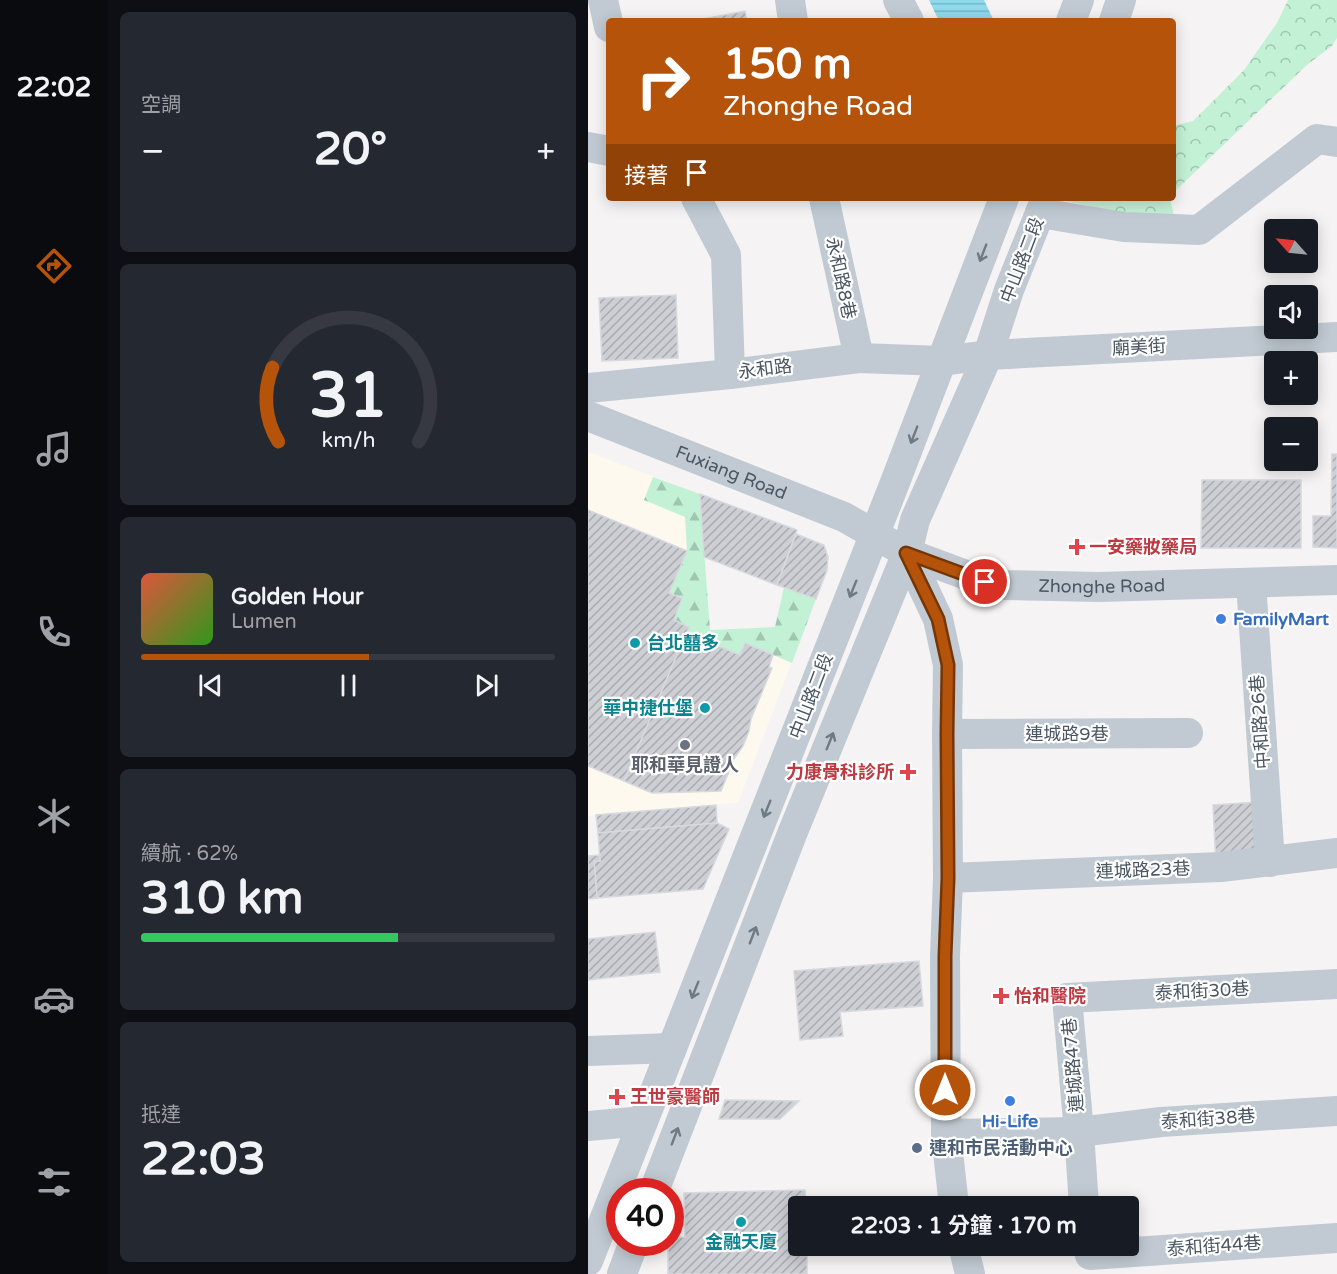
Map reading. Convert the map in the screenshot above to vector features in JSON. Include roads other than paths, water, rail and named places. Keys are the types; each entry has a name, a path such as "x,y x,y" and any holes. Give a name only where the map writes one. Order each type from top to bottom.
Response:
{"street":[{"path":"603,0 607,18"},
{"path":"790,0 793,18"},
{"path":"898,0 907,18"},
{"path":"1072,18 1079,0"},
{"path":"1115,18 1121,0"},
{"path":"1043,206 1124,227 1199,230 1317,140 1337,142"},
{"path":"588,147 606,150"},
{"path":"698,201 726,255 730,374"},
{"name":"永和路8巷","path":"825,201 859,358"},
{"name":"中山路二段","path":"588,1260 875,534 1003,201"},
{"name":"中山路二段","path":"659,1178 792,834 906,553 915,520 988,355 1009,290 1043,206"},
{"name":"廟美街","path":"942,360 988,355 1337,337"},
{"name":"永和路","path":"588,388 859,358 942,360"},
{"name":"Fuxiang Road","path":"588,416 844,517 875,534"},
{"name":"Zhonghe Road","path":"875,534 906,553 985,582 1000,585 1099,587 1337,580"},
{"path":"906,553 938,619 948,665 946,1134 953,1196"},
{"name":"中和路26巷","path":"1251,583 1270,862"},
{"name":"連城路9巷","path":"947,734 1188,733"},
{"name":"連城路23巷","path":"948,878 1221,867 1337,853"},
{"name":"泰和街30巷","path":"1067,998 1337,984"},
{"name":"連城路47巷","path":"1067,998 1083,1196"},
{"path":"588,1051 672,1048"},
{"name":"泰和街38巷","path":"1079,1132 1161,1122 1337,1111"},
{"path":"588,1126 643,1121"},
{"name":"連城路47巷","path":"946,1134 1079,1132"},
{"name":"泰和街44巷","path":"1139,1248 1337,1238"},
{"path":"622,1274 629,1256"},
{"path":"966,1256 970,1274"}],"water":[{"path":"929,0 984,0 993,18 938,18"}],"place":[{"name":"一安藥妝藥局","path":"1077,547"},
{"name":"FamilyMart","path":"1221,619"},
{"name":"台北囍多","path":"635,643"},
{"name":"華中捷仕堡","path":"705,708"},
{"name":"耶和華見證人","path":"685,745"},
{"name":"力康骨科診所","path":"908,772"},
{"name":"怡和醫院","path":"1001,996"},
{"name":"王世豪醫師","path":"617,1097"},
{"name":"Hi-Life","path":"1010,1101"},
{"name":"連和市民活動中心","path":"917,1148"},
{"name":"金融天廈","path":"741,1222"}]}
